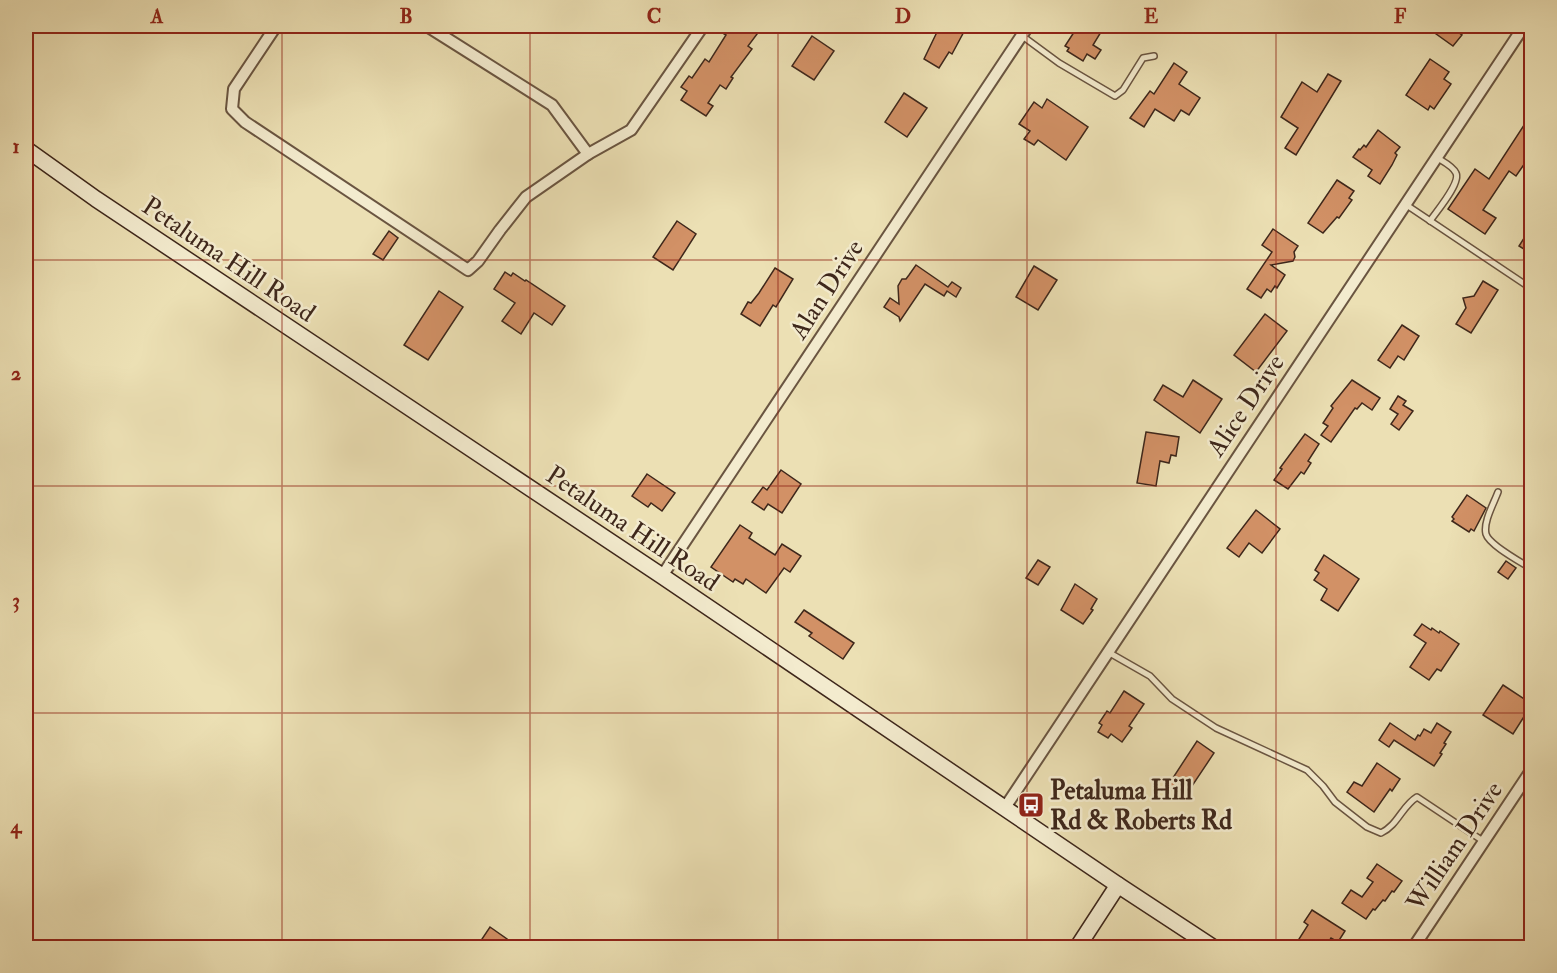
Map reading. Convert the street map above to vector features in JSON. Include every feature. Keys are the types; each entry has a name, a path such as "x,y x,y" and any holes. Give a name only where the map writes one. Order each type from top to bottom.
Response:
{"main road":[{"name":"Petaluma Hill Road","path":"26,149 106,206 662,576 1004,809 1214,948"},
{"path":"1077,948 1118,885"}],"street":[{"path":"276,26 234,89 232,110 245,122 468,270 478,261 526,197 588,154 631,130 702,26"},
{"path":"427,26 552,105 588,154"},
{"name":"Alan Drive","path":"662,576 1028,26"},
{"name":"Alice Drive","path":"1004,809 1524,26"},
{"name":"William Drive","path":"1413,948 1532,769"}],"lane":[{"path":"1021,36 1059,63 1115,96 1123,90 1143,58 1154,56"},
{"path":"1430,221 1457,178 1451,167 1436,157"},
{"path":"1405,204 1532,289"},
{"path":"1498,492 1486,525 1486,533 1490,541 1532,569"},
{"path":"1108,652 1150,676 1172,699 1216,728 1307,770 1335,802 1367,827 1382,833 1390,829 1408,802 1417,797 1483,841"}],"building":[{"path":"726,26 763,26 748,46 752,49 731,77 733,78 726,89 720,85 708,103 713,106 706,116 681,100 687,91 681,87 689,76 692,78 705,59 709,62 726,35 721,32"},
{"path":"946,26 967,26 952,54 949,52 939,68 924,59 937,32 942,33"},
{"path":"1078,26 1092,26 1101,32 1093,45 1101,50 1095,59 1087,54 1083,61 1067,51 1069,48 1065,46"},
{"path":"1425,26 1463,26 1458,32 1462,35 1453,46"},
{"path":"812,36 834,51 814,80 792,66"},
{"path":"1430,59 1449,72 1444,79 1451,84 1434,109 1430,106 1428,110 1406,95"},
{"path":"1174,63 1187,72 1179,84 1200,98 1189,115 1181,110 1174,121 1155,109 1144,127 1130,118 1150,91 1154,94"},
{"path":"1328,74 1341,81 1296,155 1285,148 1298,128 1281,117 1302,82 1317,92"},
{"path":"904,93 927,108 907,137 885,122"},
{"path":"1047,99 1088,127 1066,160 1038,140 1034,145 1024,139 1030,131 1019,124 1034,102 1042,108"},
{"path":"1532,113 1532,153 1516,176 1509,171 1483,210 1496,218 1485,234 1448,209 1475,169 1489,179"},
{"path":"1378,130 1400,147 1380,184 1368,176 1372,170 1353,157 1364,145 1366,147"},
{"path":"1337,180 1354,191 1349,198 1352,200 1339,218 1337,217 1323,233 1308,223"},
{"path":"677,221 696,234 673,270 653,257"},
{"path":"1532,226 1532,254 1519,246"},
{"path":"1273,229 1298,246 1294,252 1293,261 1271,265 1285,275 1277,288 1275,286 1271,292 1267,289 1261,298 1247,289 1272,252 1262,245"},
{"path":"389,231 398,238 383,260 373,254"},
{"path":"916,265 948,287 952,282 961,288 956,297 947,291 944,296 925,284 900,321 899,317 884,307 890,298 899,304 898,286"},
{"path":"1034,266 1057,280 1038,310 1016,297"},
{"path":"775,268 793,279 776,307 773,305 760,326 741,314 748,302 751,303 759,293"},
{"path":"505,272 511,276 513,273 526,280 565,306 552,325 534,313 521,334 502,321 515,303 494,289"},
{"path":"1483,281 1498,290 1471,333 1456,324 1466,308 1463,298 1474,296"},
{"path":"439,291 463,307 428,360 404,345"},
{"path":"1265,314 1287,331 1256,372 1234,355"},
{"path":"1402,325 1419,336 1404,360 1398,356 1390,368 1378,360"},
{"path":"1193,380 1222,399 1200,433 1154,400 1163,385 1183,397"},
{"path":"1352,380 1380,398 1372,410 1362,403 1357,409 1355,408 1331,442 1321,435 1328,426 1323,423 1333,408 1331,406"},
{"path":"1398,396 1406,401 1403,405 1413,411 1399,430 1391,424 1398,414 1390,409"},
{"path":"1146,432 1179,437 1176,456 1171,455 1169,463 1160,461 1156,486 1137,483"},
{"path":"1305,434 1319,444 1308,461 1311,463 1304,474 1301,472 1288,489 1274,480"},
{"path":"781,470 801,484 782,513 768,504 764,510 752,502 763,487 767,490"},
{"path":"647,474 675,493 662,511 651,503 648,507 632,496"},
{"path":"1467,495 1486,508 1474,531 1471,529 1469,532 1452,521 1454,519 1452,517"},
{"path":"1256,510 1280,529 1262,553 1249,543 1239,557 1227,548"},
{"path":"740,525 752,533 749,538 775,555 782,544 801,556 790,572 784,568 766,593 746,579 743,584 735,579 733,582 711,567"},
{"path":"1324,555 1359,579 1338,611 1321,600 1327,589 1314,580 1319,573 1315,570"},
{"path":"1038,560 1050,567 1038,585 1026,578"},
{"path":"1506,561 1516,568 1508,579 1498,572"},
{"path":"1075,584 1097,599 1091,609 1093,610 1083,624 1061,610"},
{"path":"804,610 854,643 843,659 809,636 812,633 795,622"},
{"path":"1422,624 1431,630 1432,628 1439,633 1440,631 1459,644 1441,671 1437,669 1429,680 1410,667 1426,643 1414,635"},
{"path":"1503,685 1532,704 1513,734 1483,715"},
{"path":"1124,691 1144,704 1129,726 1132,728 1122,742 1111,734 1108,738 1098,732 1102,725 1099,723 1107,711 1110,713"},
{"path":"1390,723 1415,740 1424,729 1431,733 1437,723 1451,732 1434,766 1394,740 1389,747 1379,740"},
{"path":"1197,741 1214,753 1184,798 1167,787"},
{"path":"1377,763 1400,779 1374,812 1347,792 1354,782 1362,786"},
{"path":"1377,864 1402,881 1366,919 1342,903 1351,890 1362,897 1373,882 1367,878"},
{"path":"1312,910 1345,931 1338,942 1331,938 1325,948 1312,948 1299,939 1308,925 1304,922"},
{"path":"490,927 507,939 502,948 476,948"}],"place":[{"name":"Petaluma Hill Rd & Roberts Rd","path":"1031,805"}]}
